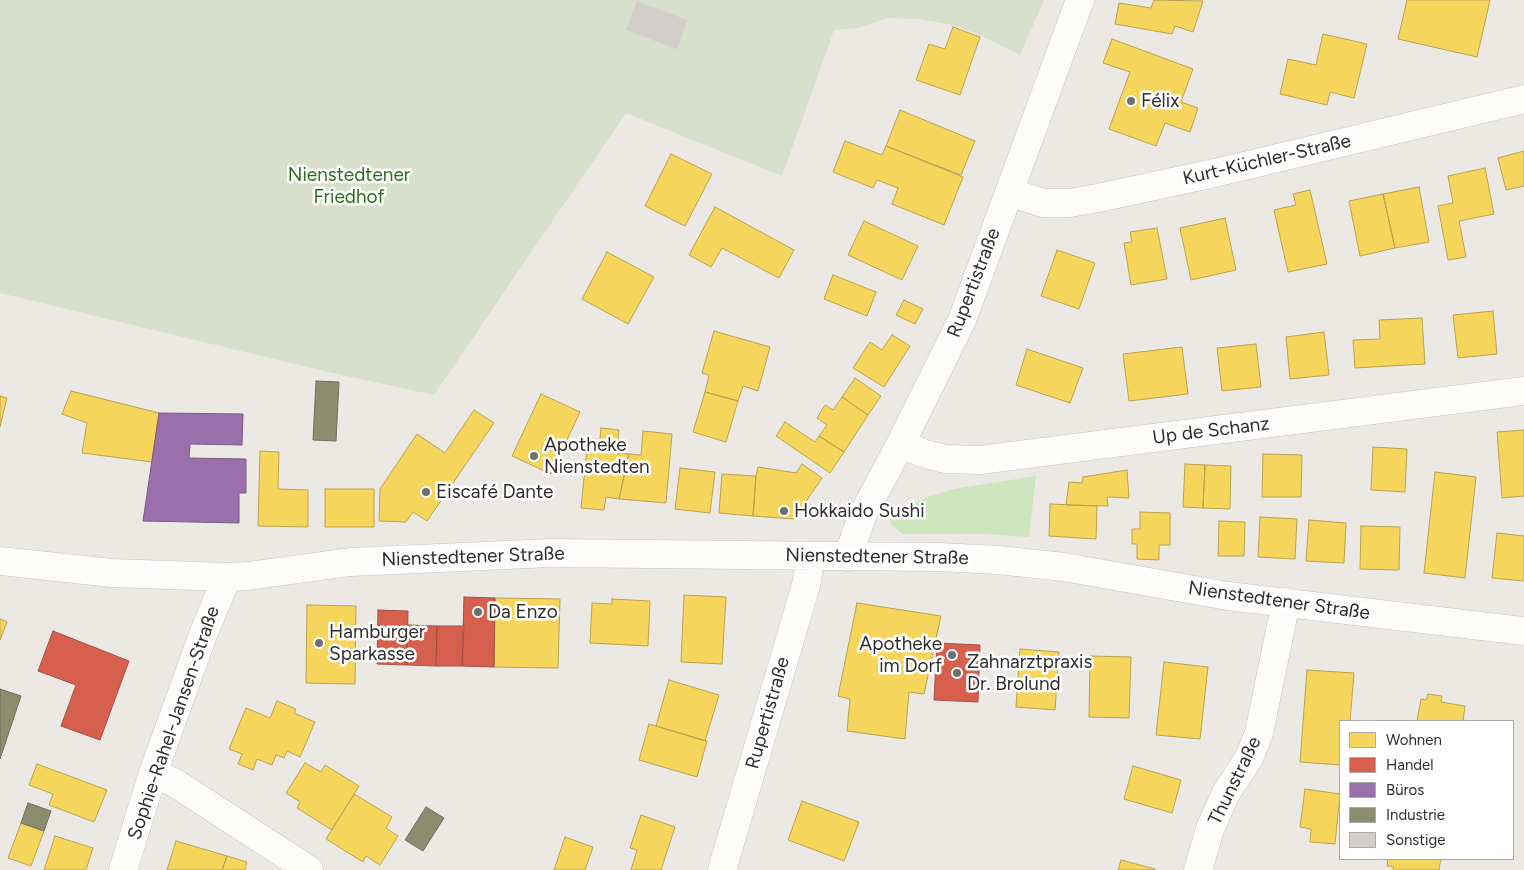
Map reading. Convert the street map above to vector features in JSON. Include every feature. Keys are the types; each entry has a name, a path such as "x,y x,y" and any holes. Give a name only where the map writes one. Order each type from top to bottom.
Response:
{"street":[{"name":"Rupertistraße","path":"848,557 862,516 901,443 962,320 1080,0"},
{"name":"Kurt-Küchler-Straße","path":"1009,192 1043,203 1070,203 1098,198 1219,172 1524,99"},
{"name":"Up de Schanz","path":"901,443 922,453 945,459 980,460 1524,391"},
{"name":"Nienstedtener Straße","path":"0,561 112,573 227,577 248,576 350,562 527,554 656,553 939,557 1017,561 1064,567 1228,596 1524,631"},
{"name":"Rupertistraße","path":"722,870 806,585 811,556"},
{"name":"Sophie-Rahel-Jansen-Straße","path":"123,870 153,773 204,632 227,577"},
{"name":"Thunstraße","path":"1198,870 1210,829 1226,793 1249,758 1259,733 1286,602"},
{"path":"153,773 175,783 309,870"}],"green space":[{"name":"Nienstedtener Friedhof","path":"0,0 1044,0 1020,55 982,36 953,25 920,19 888,18 858,28 834,30 782,176 626,113 434,395 328,372 0,293"},
{"path":"1036,476 1029,537 986,534 903,534 891,524 890,519 894,512 925,498 954,489"}],"building: Wohnen":[{"path":"1154,0 1203,1 1193,32 1175,26 1172,34 1115,24 1119,3 1151,8"},
{"path":"1407,0 1490,0 1477,57 1398,39"},
{"path":"953,27 980,37 960,95 916,80 929,44 945,49"},
{"path":"1323,34 1367,44 1354,98 1330,92 1327,105 1280,94 1288,59 1316,65"},
{"path":"1112,39 1193,69 1181,102 1198,108 1190,132 1165,123 1156,146 1109,129 1130,72 1103,63"},
{"path":"900,110 975,141 961,175 886,146"},
{"path":"845,141 882,155 886,146 963,177 944,225 892,204 898,188 877,180 873,188 833,172"},
{"path":"1524,151 1524,186 1506,190 1498,158"},
{"path":"671,154 712,174 685,226 645,206"},
{"path":"1485,168 1494,214 1459,221 1466,257 1448,260 1438,206 1453,203 1448,176"},
{"path":"1419,187 1429,242 1395,248 1383,194"},
{"path":"1310,190 1327,264 1288,272 1274,210 1296,205 1293,194"},
{"path":"1383,194 1395,248 1360,256 1349,201"},
{"path":"715,207 794,250 779,278 722,248 711,267 689,255"},
{"path":"1225,218 1236,270 1191,280 1180,228"},
{"path":"864,221 918,246 902,280 848,255"},
{"path":"1157,228 1167,279 1131,285 1124,243 1132,242 1130,232"},
{"path":"1057,250 1095,263 1079,309 1041,296"},
{"path":"607,252 654,277 628,324 582,299"},
{"path":"833,275 876,292 867,316 824,299"},
{"path":"904,300 923,309 915,324 896,315"},
{"path":"1493,311 1497,354 1458,358 1453,315"},
{"path":"1422,318 1425,364 1355,368 1353,340 1380,339 1379,320"},
{"path":"714,331 770,347 758,391 743,386 738,401 705,392 709,375 702,373"},
{"path":"1324,332 1329,375 1290,379 1286,337"},
{"path":"892,335 910,346 884,387 853,368 870,342 882,350"},
{"path":"1256,344 1261,387 1222,391 1217,348"},
{"path":"1182,347 1188,394 1129,401 1123,354"},
{"path":"1027,349 1083,368 1070,403 1016,385"},
{"path":"855,378 881,396 868,415 842,397"},
{"path":"71,391 159,413 152,462 82,453 87,423 62,414"},
{"path":"705,392 738,401 726,442 693,432"},
{"path":"541,394 580,412 551,474 512,456"},
{"path":"0,396 7,398 0,427"},
{"path":"842,397 868,415 844,452 819,436 827,425 817,418 825,405 833,410"},
{"path":"474,410 494,423 427,521 413,512 406,522 379,521 380,489 417,434 445,453"},
{"path":"785,422 815,442 819,436 844,452 830,473 776,436"},
{"path":"601,428 619,430 617,453 629,454 619,499 606,497 604,510 581,508 587,448 599,449"},
{"path":"1524,430 1524,496 1502,498 1497,432"},
{"path":"643,431 672,434 666,503 619,499 629,454 641,455"},
{"path":"1373,447 1407,449 1405,492 1371,490"},
{"path":"260,451 279,452 278,489 308,490 308,527 258,526"},
{"path":"1263,454 1302,455 1301,497 1262,497"},
{"path":"802,464 822,478 794,519 753,516 758,467 796,473"},
{"path":"1185,464 1205,465 1203,508 1183,507"},
{"path":"1205,465 1231,466 1230,509 1203,508"},
{"path":"680,468 715,472 710,513 675,509"},
{"path":"1127,470 1129,498 1107,497 1108,506 1066,505 1069,482 1082,483 1083,477"},
{"path":"1435,472 1476,477 1465,578 1424,573"},
{"path":"722,474 756,476 753,516 719,513"},
{"path":"325,489 374,489 374,527 325,527"},
{"path":"1050,504 1097,506 1096,539 1049,536"},
{"path":"1140,512 1170,513 1170,545 1159,545 1159,560 1137,559 1137,544 1132,544 1132,529 1140,529"},
{"path":"1260,517 1297,519 1295,559 1258,557"},
{"path":"1309,520 1346,523 1344,563 1306,561"},
{"path":"1219,521 1245,522 1244,556 1218,556"},
{"path":"1361,526 1400,527 1399,570 1360,569"},
{"path":"1497,533 1524,536 1524,581 1492,578"},
{"path":"684,595 726,597 722,664 681,662"},
{"path":"495,598 560,599 558,668 494,667"},
{"path":"612,599 650,601 648,646 590,643 592,603 612,604"},
{"path":"857,603 941,616 924,694 909,692 905,739 847,731 850,699 838,696"},
{"path":"307,605 356,606 355,684 306,683"},
{"path":"0,619 7,622 0,640"},
{"path":"1020,649 1059,652 1055,710 1016,707"},
{"path":"1090,656 1131,657 1129,718 1089,717"},
{"path":"1164,662 1208,667 1200,739 1156,735"},
{"path":"1307,670 1354,673 1350,720 1339,720 1339,765 1300,762"},
{"path":"669,680 719,695 705,741 656,726"},
{"path":"1428,694 1442,696 1441,702 1465,706 1463,720 1417,720 1421,699 1426,700"},
{"path":"277,701 296,709 294,713 315,722 300,757 287,751 284,758 276,755 272,765 257,759 253,770 238,764 242,754 229,749 246,708 270,718"},
{"path":"649,724 707,741 697,777 639,760"},
{"path":"305,763 321,772 325,765 359,786 332,830 297,808 300,802 286,793"},
{"path":"37,764 107,790 94,822 49,805 53,794 29,785"},
{"path":"1133,766 1181,780 1172,813 1124,799"},
{"path":"1305,789 1339,794 1335,844 1310,842 1311,829 1300,827"},
{"path":"354,794 392,817 386,828 398,836 380,865 366,856 363,862 326,839"},
{"path":"802,801 859,822 844,861 788,840"},
{"path":"641,815 675,827 661,870 631,870 637,850 630,848"},
{"path":"21,823 44,831 31,866 8,858"},
{"path":"55,836 93,848 86,870 44,870"},
{"path":"565,837 593,847 585,870 554,870"},
{"path":"176,841 227,856 222,870 167,870"},
{"path":"227,856 247,862 245,870 222,870"},
{"path":"1121,860 1155,869 1155,870 1118,870"},
{"path":"1388,860 1441,860 1439,870 1393,870 1394,867 1387,866"}],"building: Handel":[{"path":"464,597 495,598 494,667 462,666"},
{"path":"378,610 408,611 407,665 377,664"},
{"path":"407,625 437,626 436,666 407,665"},
{"path":"437,626 464,626 462,666 436,666"},
{"path":"53,631 129,661 100,740 61,726 76,685 38,671"},
{"name":"Zahnarztpraxis Dr. Brolund","path":"937,643 980,645 978,702 934,700"}],"building: Büros":[{"path":"159,413 243,414 242,445 190,444 189,458 246,459 246,493 239,493 239,523 143,521"}],"building: Industrie":[{"path":"316,381 339,382 336,441 313,440"},
{"path":"0,689 21,696 0,759"},
{"path":"28,803 51,811 44,831 21,823"},
{"path":"426,807 444,818 423,851 405,840"}],"building: Sonstige":[{"path":"637,1 687,20 677,49 626,30"}],"place":[{"name":"Félix","path":"1131,101"},
{"name":"Apotheke Nienstedten","path":"534,456"},
{"name":"Eiscafé Dante","path":"426,492"},
{"name":"Hokkaido Sushi","path":"784,511"},
{"name":"Da Enzo","path":"478,612"},
{"name":"Hamburger Sparkasse","path":"319,643"},
{"name":"Apotheke im Dorf","path":"952,655"},
{"name":"Zahnarztpraxis Dr. Brolund","path":"957,673"}]}
